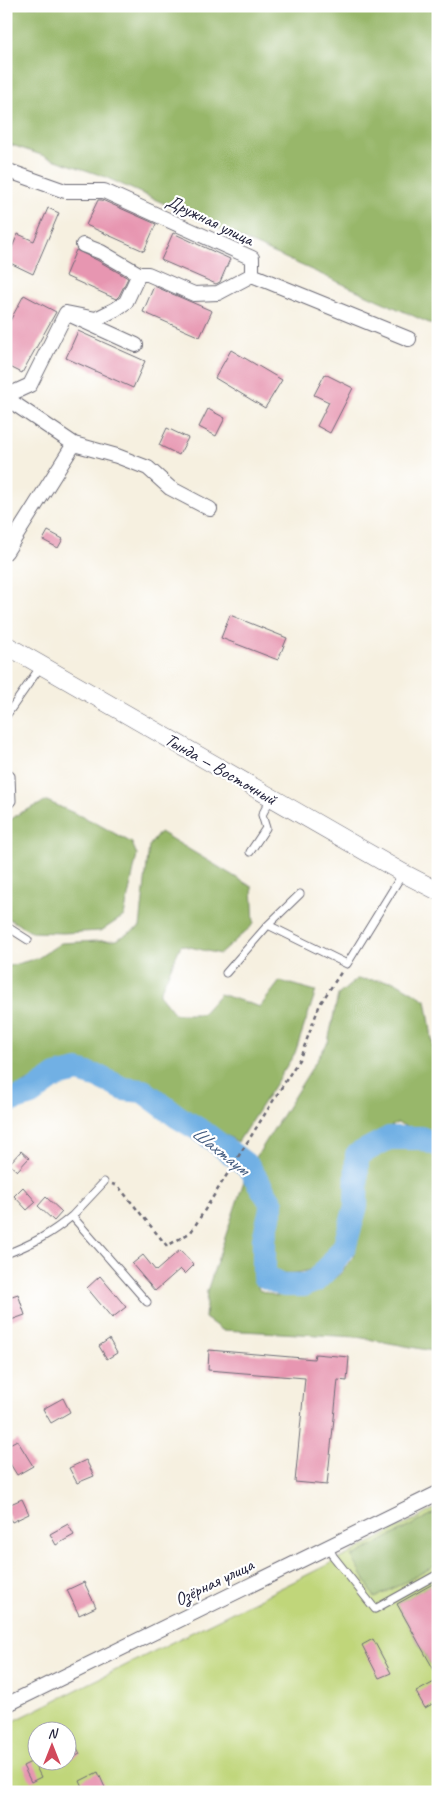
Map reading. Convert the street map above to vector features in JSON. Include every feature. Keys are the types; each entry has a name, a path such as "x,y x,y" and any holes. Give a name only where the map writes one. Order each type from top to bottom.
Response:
{"street":[{"name":"Дружная улица","path":"6,170 65,191 104,191 252,258 252,275 409,339"},
{"path":"84,245 101,252 139,274 148,274 194,294 218,293 252,275"},
{"path":"66,313 96,319 116,309 126,302 139,274"},
{"path":"66,313 136,344"},
{"path":"66,313 30,385 6,397 74,444 110,454 148,468 170,488 210,509"},
{"path":"6,552 74,444"},
{"name":"Тында — Восточный","path":"6,645 403,873 438,891"},
{"name":"Озёрная улица","path":"6,1705 438,1493"}],"lane":[{"path":"6,716 41,666"},
{"path":"6,771 11,776 12,801 6,808"},
{"path":"250,852 266,828 262,816 271,797"},
{"path":"268,925 347,964 403,873"},
{"path":"226,973 268,925 300,894"},
{"path":"6,926 28,940"},
{"path":"6,1254 28,1246 54,1231 72,1216 104,1182"},
{"path":"72,1216 147,1302"},
{"path":"329,1547 333,1556 375,1609 438,1574"}],"path":[{"path":"104,1182 118,1186 167,1246 191,1232 300,1058 320,1004 347,964"}],"green space":[{"path":"6,6 438,6 438,327 103,176 6,143"},
{"path":"47,801 94,822 132,843 137,855 124,916 101,931 31,932 6,917 6,823 20,813"},
{"path":"160,832 252,887 254,924 220,954 181,945 159,994 175,1014 202,1014 220,994 260,1007 280,981 316,991 295,1053 238,1142 196,1118 169,1097 144,1083 75,1065 51,1070 6,1093 6,967 38,958 61,943 116,940 140,927 149,846"},
{"path":"357,979 394,981 426,1000 435,1062 438,1064 438,1137 397,1123 359,1144 352,1156 341,1223 329,1256 318,1266 307,1271 294,1273 276,1272 270,1253 270,1236 278,1201 255,1159 328,1042 338,995"},
{"path":"418,1143 432,1152 438,1153 438,1352 357,1337 222,1330 205,1318 207,1291 246,1175 264,1211 256,1246 255,1273 259,1290 276,1296 317,1291 341,1273 353,1257 362,1192 361,1168 374,1153 396,1144"},
{"path":"438,1507 438,1511 353,1557 375,1598 438,1564 438,1581 397,1604 434,1671 438,1670 438,1792 6,1792 6,1725 351,1553"},
{"path":"438,1511 438,1564 375,1598 352,1557"}],"building":[{"path":"98,200 102,200 156,224 144,251 86,225"},
{"path":"48,208 59,213 33,274 6,261 18,234 34,241"},
{"path":"173,233 230,259 220,282 216,284 161,260"},
{"path":"76,250 128,278 116,299 65,276"},
{"path":"154,286 212,311 200,337 143,312"},
{"path":"24,295 56,312 22,373 6,365 6,328"},
{"path":"78,331 145,361 133,388 66,358"},
{"path":"231,350 282,380 265,408 215,378"},
{"path":"325,374 353,388 330,433 317,426 329,402 314,395"},
{"path":"208,409 225,418 216,436 199,427"},
{"path":"167,428 188,438 179,455 159,445"},
{"path":"48,531 63,539 58,548 43,540"},
{"path":"230,615 287,638 278,660 221,638"},
{"path":"21,1151 29,1158 17,1171 9,1164"},
{"path":"23,1187 36,1202 27,1210 14,1196"},
{"path":"46,1197 62,1212 54,1221 38,1206"},
{"path":"180,1250 194,1265 185,1274 180,1269 155,1291 132,1264 143,1255 156,1271"},
{"path":"100,1276 126,1307 112,1318 87,1288"},
{"path":"18,1294 25,1315 11,1320 6,1306 6,1298"},
{"path":"109,1339 117,1353 107,1359 99,1346"},
{"path":"209,1350 314,1359 315,1354 349,1357 347,1381 338,1380 327,1485 295,1482 305,1378 208,1370"},
{"path":"63,1398 70,1412 51,1423 43,1409"},
{"path":"17,1440 33,1466 17,1475 6,1457 6,1446"},
{"path":"86,1460 94,1476 77,1483 69,1468"},
{"path":"22,1499 29,1514 12,1522 6,1511 6,1506"},
{"path":"68,1524 74,1535 56,1545 50,1534"},
{"path":"438,1581 438,1677 397,1604"},
{"path":"84,1582 96,1607 79,1615 67,1590"},
{"path":"373,1639 391,1673 379,1678 362,1645"},
{"path":"438,1680 438,1701 425,1708 416,1692"},
{"path":"28,1764 28,1770 38,1770 41,1777 31,1782 23,1766"},
{"path":"98,1772 107,1792 85,1792 80,1781"}],"waterway":[{"name":"Шахтаум","path":"6,1102 31,1094 56,1076 78,1071 99,1077 124,1089 143,1091 178,1117 203,1132 248,1166 272,1204 264,1239 264,1276 283,1285 304,1285 315,1281 332,1264 345,1245 356,1206 357,1155 389,1138 421,1138 438,1145"}]}
